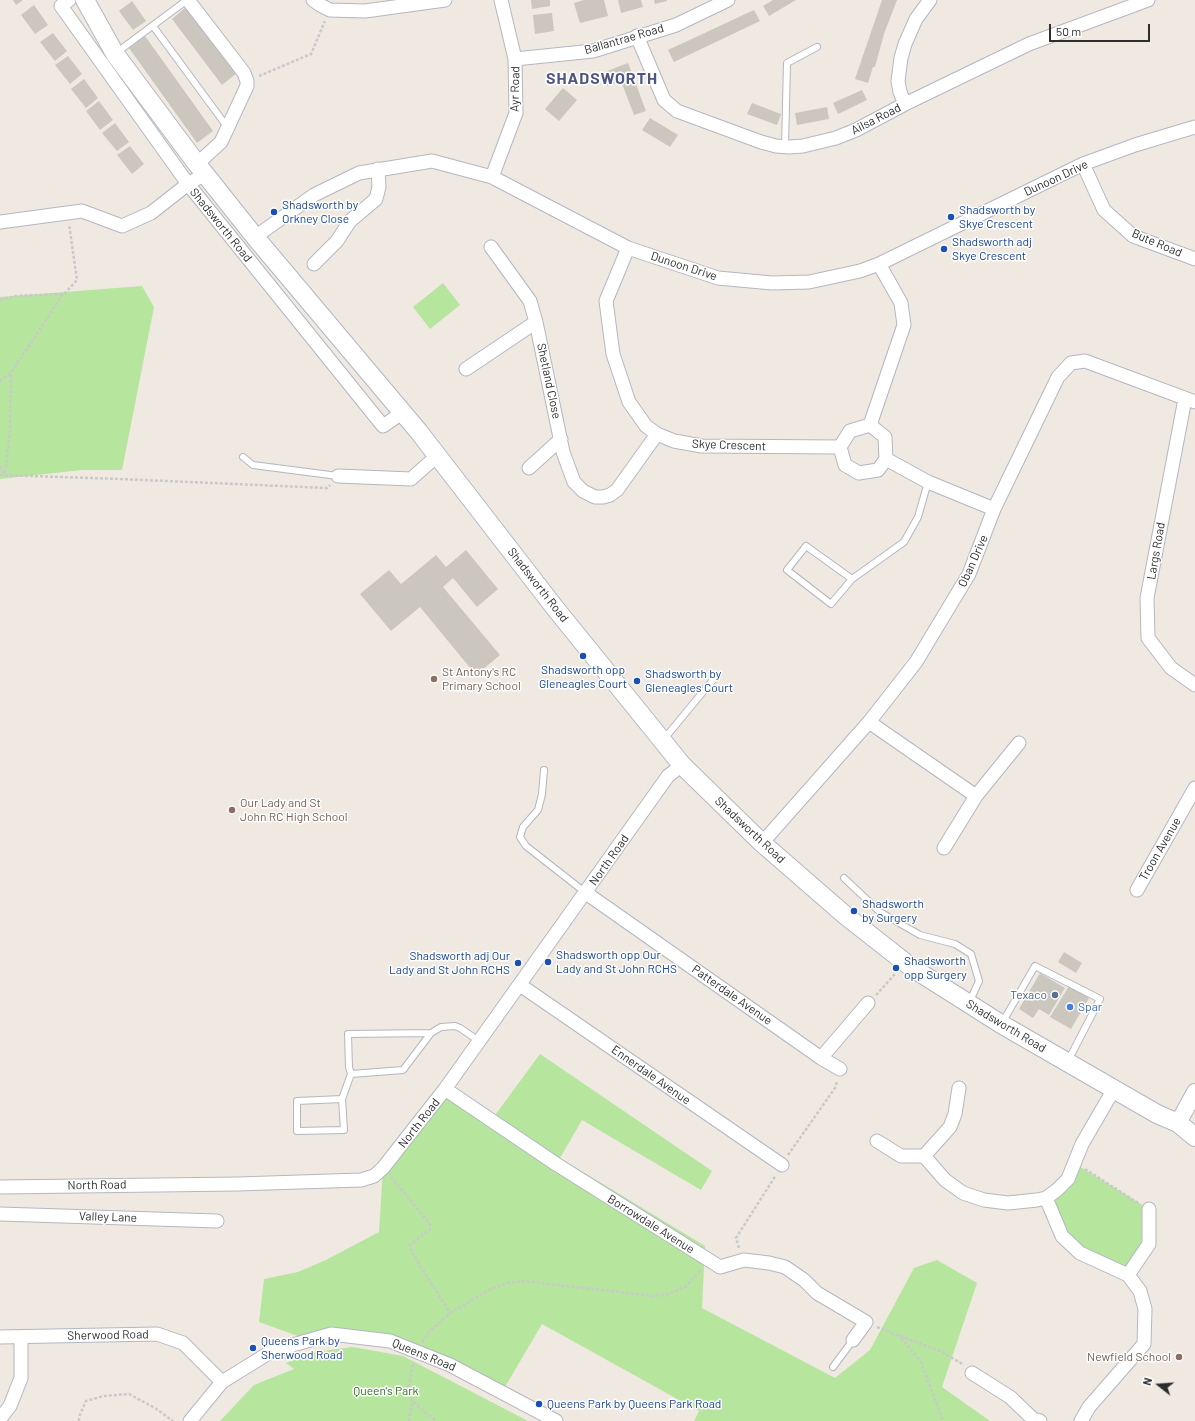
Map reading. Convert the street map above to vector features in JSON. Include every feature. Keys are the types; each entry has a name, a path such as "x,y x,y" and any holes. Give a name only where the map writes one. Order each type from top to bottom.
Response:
{"main road":[{"name":"Shadsworth Road","path":"85,0 115,54 201,169 255,237 438,455 555,608 682,765 762,843 846,916 911,967 1001,1024 1157,1114 1178,1123 1195,1137"}],"street":[{"name":"Shadsworth Road","path":"68,0 61,6 188,184 382,426 402,412"},
{"path":"0,222 82,211 122,226 151,213 188,184 201,169 221,142 247,86 247,81 244,73 188,0"},
{"path":"313,0 330,10 365,11 444,0"},
{"name":"Ayr Road","path":"492,177 516,113 515,59 500,0"},
{"name":"Ballantrae Road","path":"515,59 593,50 676,25 728,0"},
{"path":"905,104 900,92 898,81 901,58 905,44 916,19 930,0"},
{"name":"Ailsa Road","path":"637,36 664,100 677,111 761,142 785,147 803,146 836,138 856,130 905,104 1029,44 1148,0"},
{"name":"Dunoon Drive","path":"255,237 314,195 359,173 432,160 492,177 628,248 718,278 772,282 809,282 860,271 879,264 1083,164 1135,146 1195,128"},
{"name":"Bute Road","path":"1083,164 1104,210 1133,236 1195,259"},
{"path":"314,264 337,241 350,221 376,200 379,187 378,169"},
{"name":"Shetland Close","path":"491,247 530,300 536,322 560,439 571,477 574,482 583,491 595,497 610,495 616,490 657,434"},
{"name":"Skye Crescent","path":"628,248 606,301 613,354 630,402 646,426 657,434 674,441 702,446 840,447"},
{"path":"870,425 904,325 901,303 879,264"},
{"name":"Shetland Close","path":"466,369 536,322"},
{"name":"Oban Drive","path":"762,843 869,722 916,662 970,574 994,509 1058,377 1071,363 1086,361 1190,401"},
{"name":"Largs Road","path":"1190,401 1147,598 1148,638 1171,668 1195,685"},
{"path":"870,425 885,437 886,459 878,470 859,473 845,465 840,447 850,431 870,425"},
{"path":"529,468 560,439"},
{"path":"338,476 411,479 438,455"},
{"path":"886,459 928,482 994,509"},
{"path":"869,722 976,796"},
{"path":"944,848 976,796 1019,743"},
{"name":"North Road","path":"0,1187 238,1184 361,1180 374,1176 383,1168 445,1089 668,776 682,765"},
{"name":"Troon Avenue","path":"1137,890 1195,788"},
{"name":"Patterdale Avenue","path":"586,893 821,1058 840,1069"},
{"name":"Ennerdale Avenue","path":"520,985 782,1165"},
{"path":"821,1058 868,1003"},
{"path":"877,1141 901,1156 924,1156 950,1127 955,1114 959,1088"},
{"name":"Borrowdale Avenue","path":"445,1089 556,1164 720,1267 744,1260 769,1263 785,1267 804,1280 817,1293 866,1322"},
{"path":"924,1156 945,1180 963,1193 984,1200 1008,1204 1046,1198 1058,1190 1068,1179 1082,1144 1114,1089"},
{"path":"1178,1123 1195,1092"},
{"path":"1046,1198 1062,1236 1080,1253 1128,1275 1140,1291 1145,1309 1144,1344 1089,1407 1081,1421"},
{"path":"1128,1275 1149,1244 1149,1209"},
{"name":"Valley Lane","path":"0,1214 217,1221"},
{"path":"853,1340 866,1322"},
{"name":"Sherwood Road","path":"0,1337 157,1334 183,1343 222,1382"},
{"name":"Queens Road","path":"190,1421 222,1382 272,1351 331,1334 390,1341 416,1351 450,1365 556,1421"},
{"path":"0,1418 10,1406 22,1378 21,1337"},
{"path":"972,1373 1010,1397 1033,1419 1040,1421"}],"lane":[{"path":"115,54 188,0"},
{"path":"153,26 228,128"},
{"path":"785,147 787,63 817,47"},
{"path":"243,457 254,465 338,476"},
{"path":"852,579 806,546 787,570 831,604 852,579 904,542 918,517 928,482"},
{"path":"662,741 717,675"},
{"path":"544,770 538,810 523,827 520,837 526,846 586,893"},
{"path":"844,878 880,912 920,935 954,944 971,954 979,981 969,1004"},
{"path":"1001,1024 1035,966 1100,999 1068,1062"},
{"path":"351,1074 403,1070 431,1033 441,1027 454,1026 463,1029 479,1041"},
{"path":"342,1098 297,1101 297,1131 344,1130 342,1098 351,1074 349,1067 348,1034 431,1033"},
{"path":"833,1367 853,1340"}],"path":[{"path":"247,81 311,54 330,10"},
{"path":"0,381 11,373 64,294 77,280 68,213"},
{"path":"0,300 15,296 64,294"},
{"path":"5,474 10,428 11,373"},
{"path":"0,467 5,474"},
{"path":"0,475 326,488 338,476"},
{"path":"868,1003 898,971 911,967"},
{"path":"1074,1163 1149,1209"},
{"path":"383,1168 430,1224 430,1229 410,1245 411,1251 450,1313"},
{"path":"436,1421 412,1401 408,1391 416,1351 429,1332 450,1313 493,1288 522,1281 653,1296 668,1294 686,1287 710,1261"},
{"path":"866,1322 942,1352 963,1364 972,1373"},
{"path":"898,1334 921,1362 943,1421"},
{"path":"79,1421 86,1401 104,1396 129,1394 155,1408 173,1421"},
{"path":"409,1421 412,1401"}],"green space":[{"path":"443,283 460,305 430,329 413,307"},
{"path":"142,286 154,307 122,470 82,470 0,479 0,297"},
{"path":"540,1054 712,1171 701,1190 582,1120 560,1158 705,1246 702,1308 835,1378 870,1350 914,1268 937,1260 977,1283 942,1387 990,1421 694,1421 699,1411 542,1324 502,1392 390,1341 309,1340 259,1322 264,1279 298,1272 326,1260 379,1232 383,1168 445,1089 493,1118"},
{"path":"1074,1163 1149,1209 1149,1244 1128,1275 1062,1236 1046,1198"},
{"name":"Queen's Park","path":"353,1347 403,1356 528,1421 220,1421 254,1385 294,1369 286,1363 315,1352"}],"building":[{"path":"13,0 23,0 16,5"},
{"path":"531,0 550,0 550,6 532,9"},
{"path":"584,0 604,0 608,16 580,23 574,3"},
{"path":"618,0 641,0 643,7 621,13"},
{"path":"654,0 667,0 667,1 655,4"},
{"path":"773,0 796,0 769,16 763,6"},
{"path":"882,0 897,0 884,34 875,67 873,67 868,83 855,79"},
{"path":"132,1 146,21 133,30 119,11"},
{"path":"34,5 48,25 35,34 21,15"},
{"path":"187,6 238,72 222,85 172,19"},
{"path":"754,10 760,21 674,62 668,50"},
{"path":"552,13 554,31 535,34 533,15"},
{"path":"53,33 67,51 55,61 40,42"},
{"path":"145,36 213,131 197,143 129,48"},
{"path":"68,56 82,74 70,84 55,65"},
{"path":"628,63 646,111 634,115 621,81 607,86 602,73"},
{"path":"84,79 98,98 86,108 71,89"},
{"path":"563,88 577,100 559,121 545,109"},
{"path":"862,90 867,100 838,114 833,103"},
{"path":"99,101 113,120 100,130 86,111"},
{"path":"752,103 781,114 777,125 747,114"},
{"path":"827,107 829,119 797,125 795,113"},
{"path":"650,118 678,135 670,147 642,130"},
{"path":"115,123 129,142 117,151 102,133"},
{"path":"130,146 144,164 132,174 117,155"},
{"path":"466,550 498,589 477,607 453,578 443,587 500,655 476,675 420,607 391,631 360,594 389,570 401,584 436,555 446,567"},
{"path":"1064,952 1082,963 1076,973 1058,962"},
{"path":"1040,973 1065,988 1049,1015 1039,1009 1033,1018 1019,1009"},
{"name":"Spar","path":"1069,986 1089,998 1071,1029 1050,1017"}],"place":[{"name":"Shadsworth by Orkney Close","path":"274,212"},
{"name":"Shadsworth by Skye Crescent","path":"951,217"},
{"name":"Shadsworth adj Skye Crescent","path":"944,249"},
{"name":"Shadsworth opp Gleneagles Court","path":"583,656"},
{"name":"St Antony's RC Primary School","path":"434,679"},
{"name":"Shadsworth by Gleneagles Court","path":"637,681"},
{"name":"Our Lady and St John RC High School","path":"232,810"},
{"name":"Shadsworth by Surgery","path":"854,911"},
{"name":"Shadsworth opp Our Lady and St John RCHS","path":"548,962"},
{"name":"Shadsworth adj Our Lady and St John RCHS","path":"518,963"},
{"name":"Shadsworth opp Surgery","path":"896,968"},
{"name":"Texaco","path":"1055,995"},
{"name":"Spar","path":"1070,1007"},
{"name":"Queens Park by Sherwood Road","path":"253,1348"},
{"name":"Newfield School","path":"1179,1357"},
{"name":"Queens Park by Queens Park Road","path":"539,1404"}],"district":[{"name":"SHADSWORTH","path":"602,79"}]}
